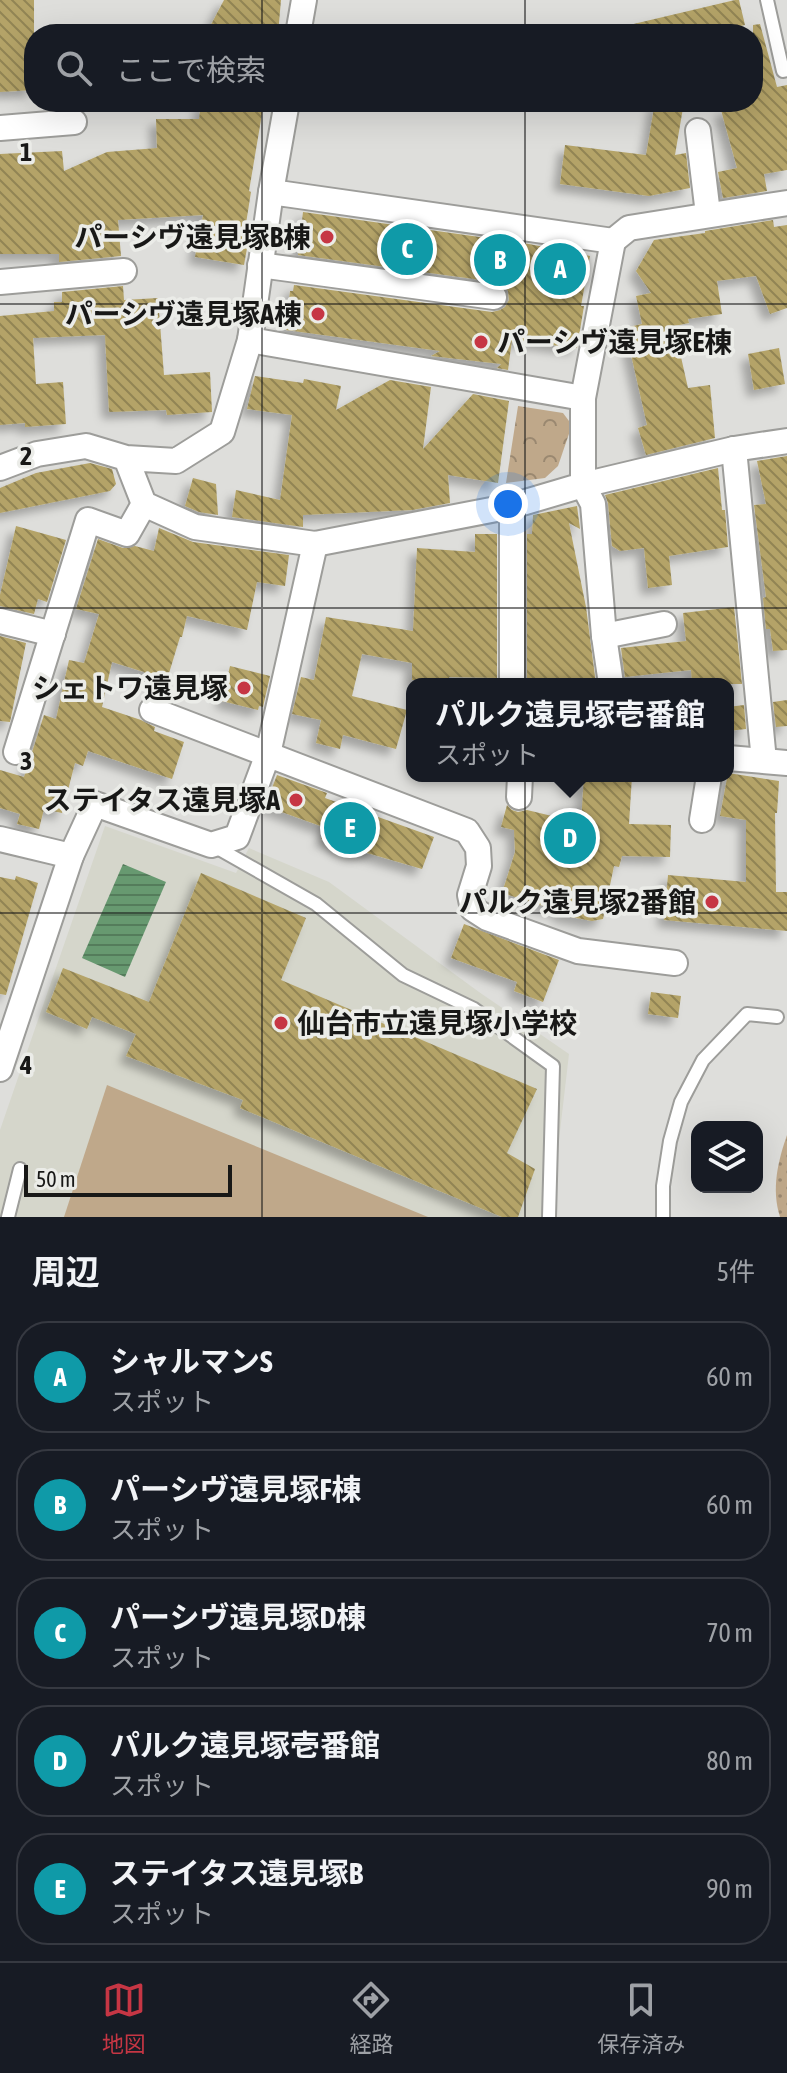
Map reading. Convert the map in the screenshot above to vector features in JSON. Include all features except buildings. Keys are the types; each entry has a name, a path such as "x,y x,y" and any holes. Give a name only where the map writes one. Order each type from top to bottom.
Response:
{"street":[{"path":"300,24 304,0"},
{"path":"0,468 37,454 86,446 126,458 176,461 222,432 250,340 285,112"},
{"path":"0,128 74,122"},
{"path":"698,131 708,214"},
{"path":"271,192 613,241"},
{"path":"610,678 593,504 583,485 583,398 613,241 629,228 787,203"},
{"path":"260,265 494,297"},
{"path":"0,282 124,271"},
{"path":"250,340 583,398"},
{"path":"126,458 144,504 195,527 315,544 512,506 583,485 734,449 787,441"},
{"path":"734,449 775,762 734,759"},
{"path":"16,752 88,520 127,534 144,504"},
{"path":"512,506 512,678"},
{"path":"0,1069 4,1038 71,856 95,804 211,845 237,837 268,754 315,544"},
{"path":"0,621 53,634"},
{"path":"604,636 664,624"},
{"path":"152,710 467,831 478,848 479,866 470,895 473,909 487,918 578,951 675,963"},
{"path":"702,820 708,782"},
{"path":"0,839 71,856"}],"lane":[{"path":"767,0 783,71 787,70"},
{"path":"211,845 316,904 403,975 474,1009 553,1066 549,1217"},
{"path":"663,1217 663,1186 670,1141 681,1102 703,1060 747,1014 777,1017"},
{"path":"8,1217 20,1169"}],"shaded area":[{"name":"仙台市立遠見塚小学校","path":"105,826 236,873 249,848 329,882 569,1054 550,1217 0,1217 0,1130"},
{"path":"123,864 166,882 125,977 82,958"}],"green space":[{"path":"518,406 563,413 572,425 558,466 545,478 506,483"},
{"path":"107,1085 428,1217 64,1217"},
{"path":"787,1135 787,1217 780,1217 776,1196 777,1175"}],"place":[{"name":"パーシヴ遠見塚B棟","path":"327,237"},
{"name":"パーシヴ遠見塚D棟","path":"407,249"},
{"name":"パーシヴ遠見塚F棟","path":"500,260"},
{"name":"シャルマンS","path":"560,269"},
{"name":"パーシヴ遠見塚A棟","path":"318,314"},
{"name":"パーシヴ遠見塚E棟","path":"481,342"},
{"name":"シェトワ遠見塚","path":"244,688"},
{"name":"ステイタス遠見塚A","path":"296,800"},
{"name":"ステイタス遠見塚B","path":"350,828"},
{"name":"パルク遠見塚壱番館","path":"570,838"},
{"name":"パルク遠見塚2番館","path":"712,902"},
{"name":"仙台市立遠見塚小学校","path":"281,1023"}]}
